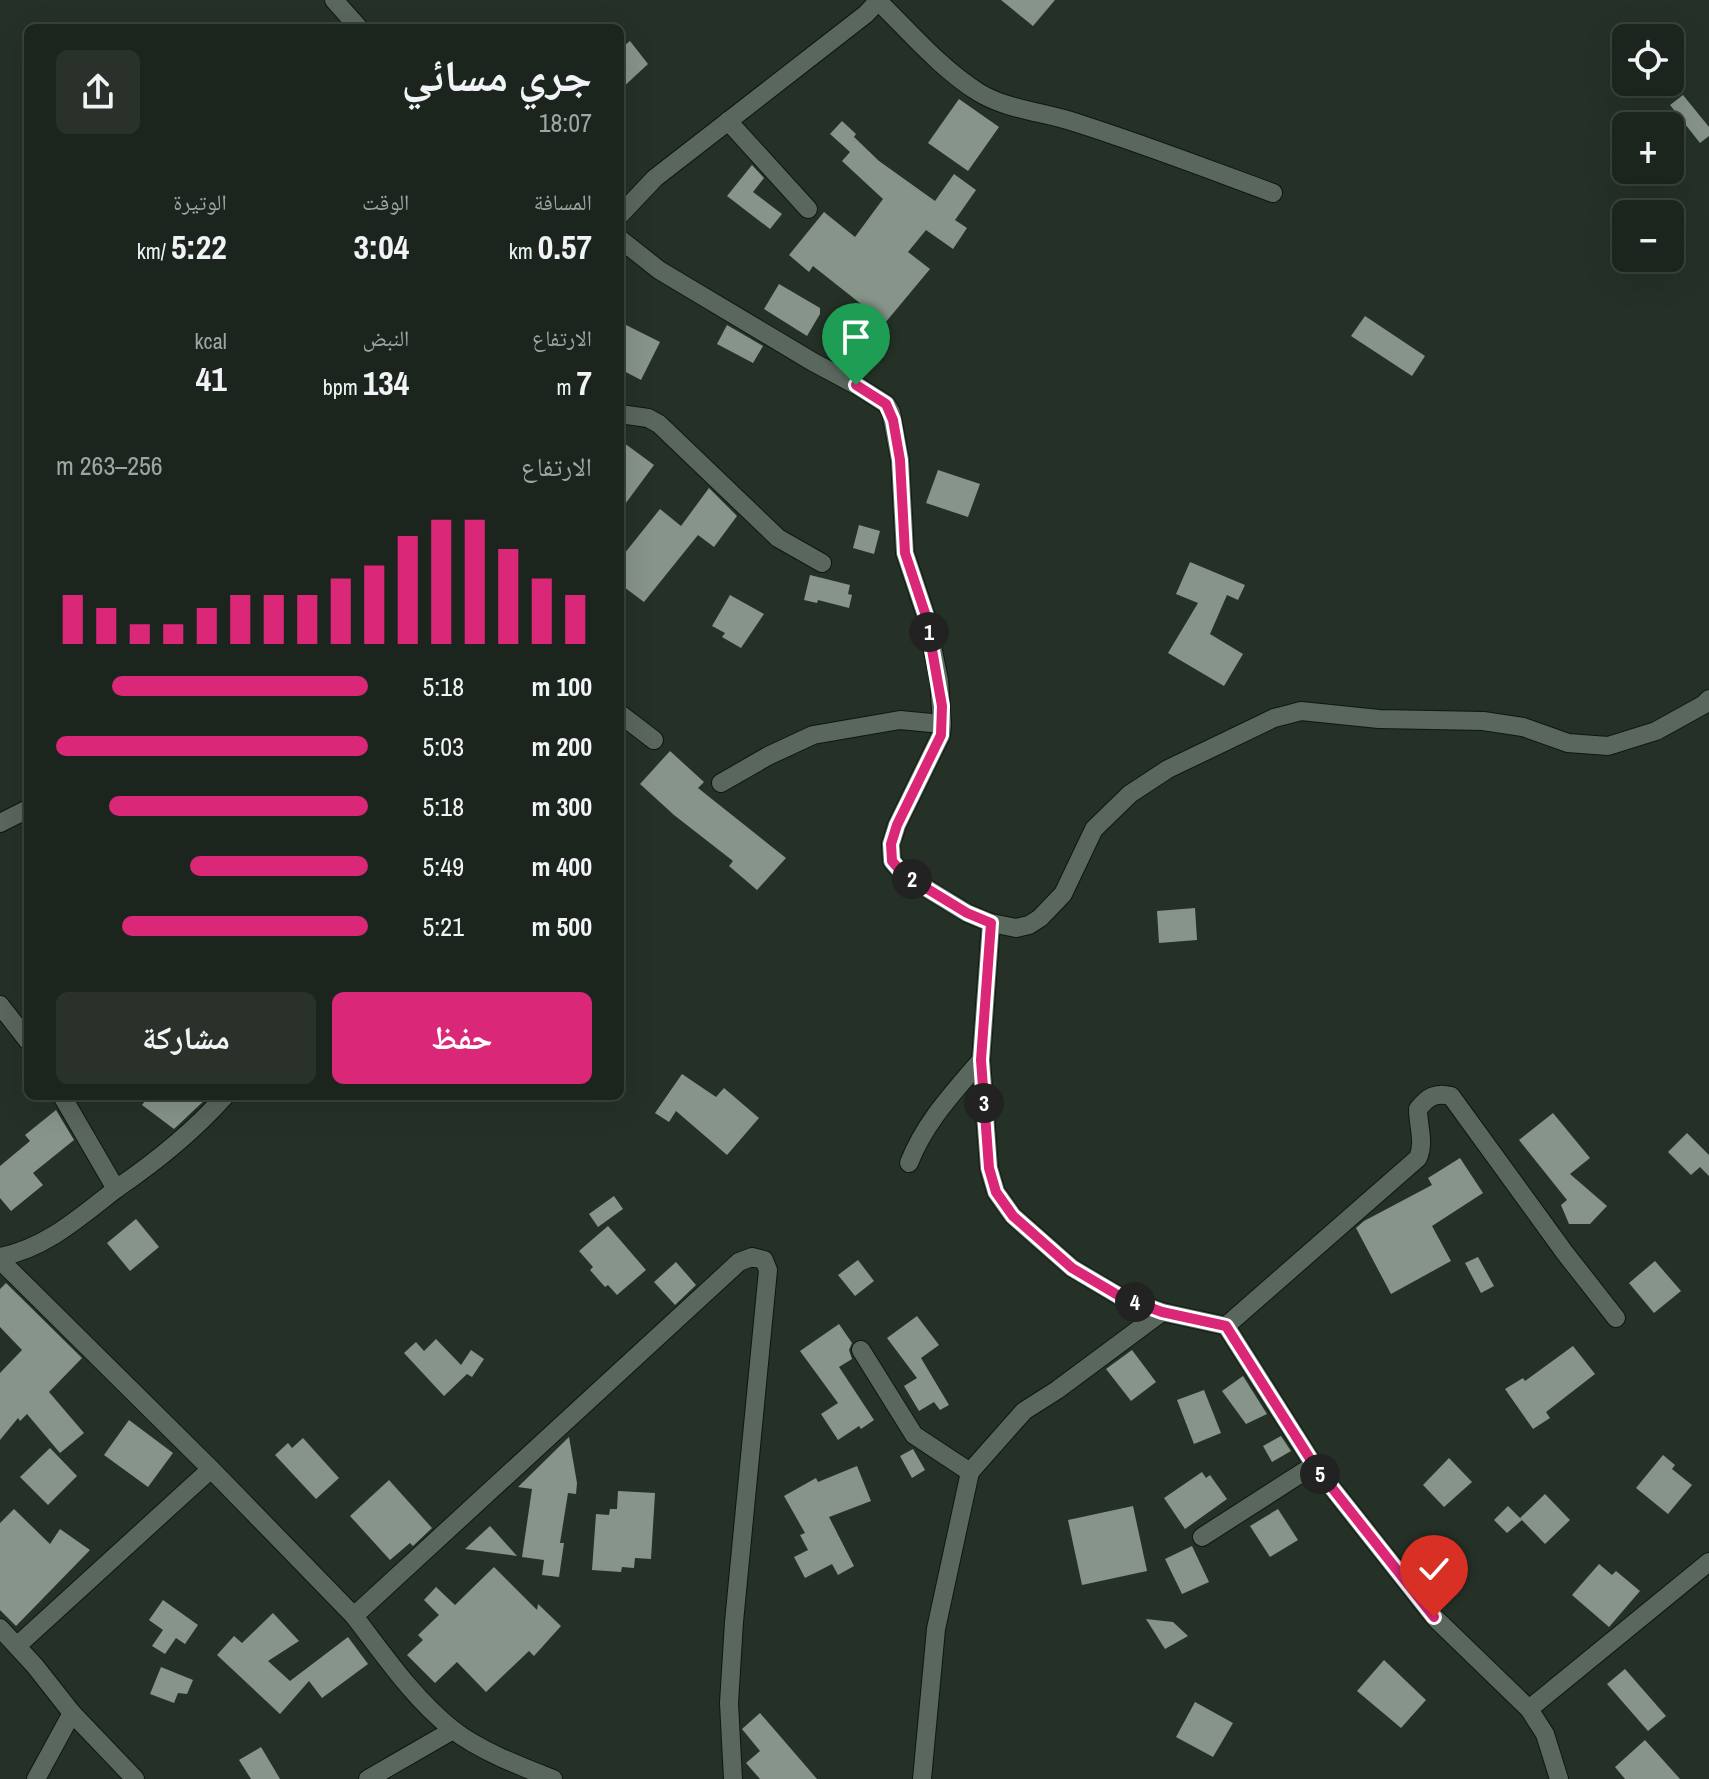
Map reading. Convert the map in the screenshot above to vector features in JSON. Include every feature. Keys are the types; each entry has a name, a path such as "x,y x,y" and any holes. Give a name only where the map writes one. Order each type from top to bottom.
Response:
{"street":[{"path":"334,0 355,24"},
{"path":"624,211 655,178 866,14 878,1 955,75 979,93 1003,104 1073,122 1148,147 1273,193"},
{"path":"728,121 808,209"},
{"path":"624,242 694,292 886,404 893,420 900,460 905,553 926,616 939,680 942,724 931,756 897,825 890,853 896,868 903,874 967,913 991,923 1016,928 1040,918 1063,894 1094,829 1130,794 1168,769 1274,718 1301,711 1379,719 1483,721 1523,727 1568,743 1608,746 1656,731 1709,699"},
{"path":"624,415 648,418 659,424 778,538 822,563"},
{"path":"624,717 654,740"},
{"path":"721,783 813,735 900,720 942,724"},
{"path":"0,823 24,811"},
{"path":"991,923 981,1060 989,1168 996,1192 1005,1205 1072,1268 1121,1297 1162,1312 1226,1326 1314,1465 1434,1617 1529,1709 1545,1734 1559,1779"},
{"path":"0,1005 24,1036"},
{"path":"909,1163 929,1121 981,1060"},
{"path":"1226,1326 1418,1158 1422,1149 1418,1109 1431,1096 1440,1093 1451,1096 1616,1318"},
{"path":"64,1100 116,1189"},
{"path":"221,1100 161,1159 53,1238 0,1259 354,1616 420,1698 453,1730 518,1765 553,1779"},
{"path":"354,1616 739,1262 752,1257 764,1260 768,1270 729,1703 733,1779"},
{"path":"922,1779 936,1629 970,1472 1024,1411 1162,1312"},
{"path":"861,1350 914,1435 970,1472"},
{"path":"1202,1537 1314,1465"},
{"path":"18,1645 211,1469"},
{"path":"1529,1709 1709,1562"},
{"path":"0,1628 18,1645 72,1713 135,1779"},
{"path":"36,1779 72,1713"},
{"path":"373,1778 453,1730"}],"building":[{"path":"1001,0 1055,0 1033,26"},
{"path":"630,41 648,64 624,86 624,46"},
{"path":"1684,96 1709,127 1709,136 1700,143 1684,123 1684,112 1676,112 1670,105"},
{"path":"959,99 999,127 968,171 928,143"},
{"path":"842,121 879,161 935,201 954,174 976,190 955,220 967,228 953,249 926,230 908,252 930,269 885,323 813,266 809,272 789,255 824,212 855,237 883,199 842,161 850,152 830,134"},
{"path":"752,165 764,178 753,192 782,214 770,229 727,196"},
{"path":"779,284 820,308 820,314 807,336 764,309"},
{"path":"1365,316 1425,356 1412,376 1351,336"},
{"path":"626,325 660,342 641,380 624,371"},
{"path":"727,325 763,346 753,363 717,344"},
{"path":"624,443 654,465 624,506"},
{"path":"938,470 980,484 968,517 926,503"},
{"path":"709,488 737,516 714,547 698,535 644,602 624,587 624,554 660,509 681,526"},
{"path":"859,525 880,531 874,554 853,548"},
{"path":"1190,562 1245,585 1238,600 1227,595 1210,634 1243,654 1224,686 1168,653 1198,603 1176,594"},
{"path":"810,575 850,585 848,594 852,595 849,608 818,600 817,603 804,600"},
{"path":"730,595 764,614 741,648 722,637 725,633 712,626"},
{"path":"670,751 704,782 698,788 786,858 757,890 729,866 733,861 640,784"},
{"path":"1195,908 1197,940 1159,943 1157,911"},
{"path":"682,1074 716,1097 724,1088 759,1118 727,1155 676,1111 669,1122 655,1113"},
{"path":"146,1100 205,1100 174,1129 142,1105"},
{"path":"56,1110 74,1140 33,1173 43,1185 11,1211 0,1198 0,1166 30,1141 25,1135"},
{"path":"1553,1113 1590,1158 1570,1174 1607,1206 1590,1224 1569,1224 1561,1205 1567,1200 1519,1140"},
{"path":"1687,1133 1709,1155 1709,1176 1700,1167 1691,1175 1668,1152"},
{"path":"1460,1158 1483,1193 1432,1226 1451,1261 1391,1294 1356,1228 1432,1185 1428,1178"},
{"path":"614,1196 623,1209 598,1227 589,1214"},
{"path":"136,1219 159,1247 130,1271 107,1243"},
{"path":"608,1226 646,1270 617,1295 590,1270 593,1267 579,1251"},
{"path":"1478,1257 1494,1286 1481,1293 1465,1263"},
{"path":"858,1260 874,1281 855,1296 838,1275"},
{"path":"1655,1261 1681,1291 1654,1313 1629,1283"},
{"path":"676,1262 696,1285 675,1305 654,1282"},
{"path":"6,1283 82,1358 49,1392 84,1433 60,1453 27,1414 20,1421 18,1418 0,1440 0,1373 22,1350 0,1327 0,1289"},
{"path":"917,1316 939,1345 921,1358 949,1405 940,1410 934,1402 919,1411 904,1386 917,1378 887,1338"},
{"path":"839,1324 852,1343 849,1350 852,1359 839,1367 874,1420 838,1440 821,1414 838,1403 800,1351"},
{"path":"436,1339 461,1365 471,1350 484,1359 472,1377 467,1374 444,1396 404,1353 416,1342 424,1351"},
{"path":"1573,1346 1595,1374 1546,1412 1550,1418 1533,1429 1505,1389 1523,1378 1525,1381"},
{"path":"1132,1350 1156,1382 1131,1401 1106,1369"},
{"path":"1243,1376 1267,1414 1246,1424 1222,1391"},
{"path":"1204,1390 1221,1433 1194,1444 1177,1400"},
{"path":"129,1420 173,1453 148,1487 104,1455"},
{"path":"1281,1436 1291,1451 1272,1462 1263,1446"},
{"path":"569,1437 576,1494 568,1493 560,1543 564,1543 559,1577 542,1575 544,1560 522,1557 532,1489 518,1487"},
{"path":"303,1438 339,1478 316,1499 275,1455 288,1443 292,1448"},
{"path":"50,1448 77,1476 48,1505 20,1477"},
{"path":"913,1449 925,1470 912,1478 900,1456"},
{"path":"1663,1455 1675,1465 1672,1469 1692,1485 1668,1514 1636,1488"},
{"path":"1449,1458 1472,1482 1444,1507 1423,1485"},
{"path":"857,1466 871,1501 829,1517 854,1566 838,1575 832,1564 805,1578 794,1557 808,1550 800,1535 805,1533 784,1496 816,1478 818,1482"},
{"path":"1202,1472 1206,1478 1210,1475 1227,1499 1185,1529 1164,1498"},
{"path":"389,1480 432,1528 413,1546 410,1543 390,1560 350,1516"},
{"path":"618,1491 655,1493 651,1559 635,1558 634,1568 622,1567 621,1572 592,1570 596,1514 609,1515 610,1509 617,1509"},
{"path":"1545,1494 1570,1520 1545,1544 1520,1518"},
{"path":"1133,1506 1147,1571 1082,1585 1068,1520"},
{"path":"1508,1506 1522,1520 1507,1533 1494,1520"},
{"path":"14,1509 50,1544 60,1529 90,1550 16,1626 0,1610 0,1523"},
{"path":"1278,1509 1298,1540 1270,1557 1250,1526"},
{"path":"490,1526 517,1556 465,1549"},
{"path":"1192,1546 1209,1582 1182,1594 1165,1559"},
{"path":"1599,1564 1612,1575 1616,1571 1640,1591 1609,1627 1572,1595"},
{"path":"494,1567 537,1610 538,1604 561,1626 534,1656 529,1651 486,1692 457,1662 435,1683 407,1655 423,1640 418,1635 439,1615 424,1600 436,1587 455,1605"},
{"path":"163,1600 198,1625 185,1644 176,1638 165,1654 152,1646 163,1630 149,1620"},
{"path":"273,1613 299,1641 268,1661 290,1681 348,1637 368,1664 322,1698 309,1681 280,1714 217,1655 234,1636 242,1643"},
{"path":"1146,1619 1173,1622 1188,1636 1165,1649"},
{"path":"1384,1660 1426,1700 1401,1728 1357,1691"},
{"path":"161,1667 193,1680 187,1694 178,1693 174,1703 150,1694"},
{"path":"1625,1669 1666,1716 1648,1731 1607,1684"},
{"path":"1195,1702 1233,1723 1213,1757 1176,1737"},
{"path":"760,1713 817,1779 760,1779 746,1763 760,1751 742,1729"},
{"path":"1645,1740 1680,1779 1625,1779 1615,1767"},
{"path":"261,1747 280,1779 251,1779 239,1760"}],"route":[{"path":"856,385 886,404 891,412 900,460 905,553 926,616 942,706 941,735 897,825 890,853 896,868 903,874 967,913 991,923 981,1060 989,1168 996,1192 1013,1216 1072,1268 1121,1297 1162,1312 1226,1326 1314,1465 1434,1617"}]}
